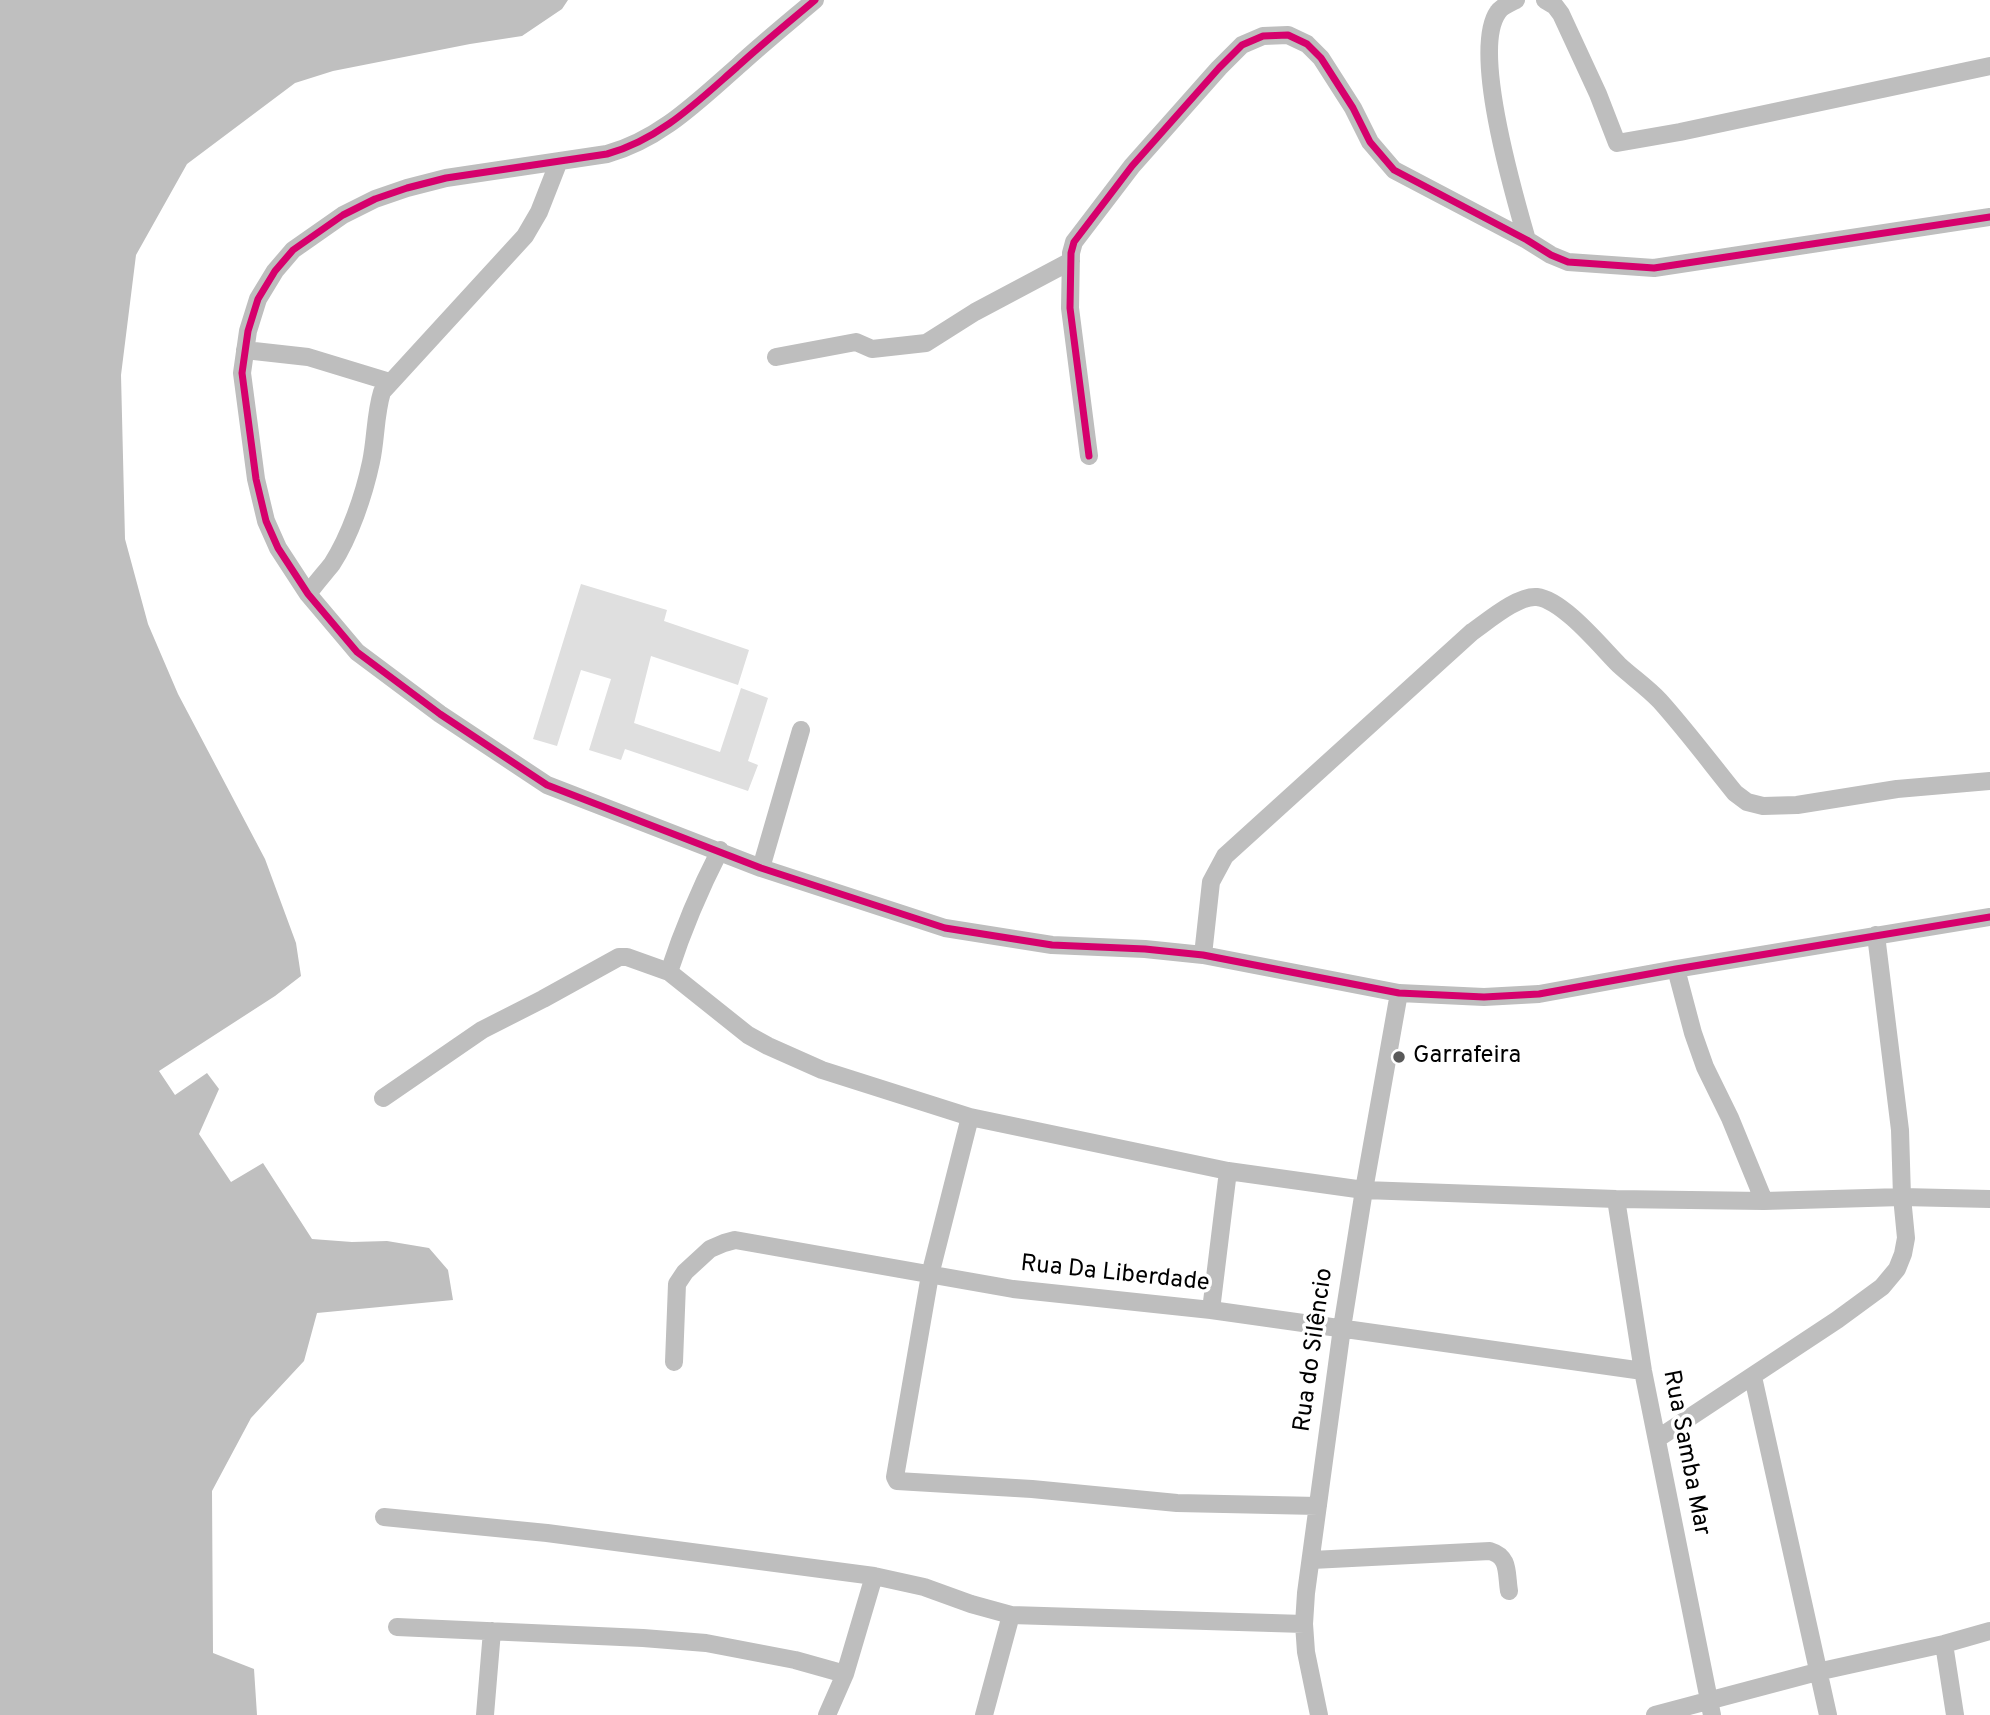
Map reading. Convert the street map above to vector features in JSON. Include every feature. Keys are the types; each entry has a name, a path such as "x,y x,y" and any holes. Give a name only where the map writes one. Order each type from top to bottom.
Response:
{"street":[{"path":"1516,0 1498,10 1488,53 1494,102 1511,184 1527,240"},
{"path":"1545,0 1561,14 1617,143 1990,66"},
{"path":"805,3 697,102 645,141 607,154 446,178 374,199 343,215 293,250 275,271 258,299 248,331 242,373 256,479 266,521 278,548 307,594 357,652 440,714 547,785 761,867 945,928 1052,945 1145,949 1203,955 1399,993 1484,997 1539,994 1990,917"},
{"path":"1089,456 1070,308 1074,242 1132,166 1219,68 1242,45 1264,36 1288,35 1307,44 1321,58 1353,108 1370,142 1394,170 1568,262 1654,268 1990,217"},
{"path":"307,594 331,565 360,504 371,462 382,392 525,236 539,212 559,161"},
{"path":"776,357 856,342 872,349 926,344 975,312 1071,261"},
{"path":"245,351 307,357 390,382"},
{"path":"1203,955 1211,882 1225,856 1472,632 1517,602 1535,597 1547,600 1571,618 1659,700 1735,793 1747,802 1763,806 1797,805 1897,789 1990,781"},
{"path":"761,867 801,730"},
{"path":"669,972 698,892 720,850"},
{"path":"1657,1439 1837,1320 1882,1287 1897,1269 1906,1238 1900,1130 1876,935"},
{"path":"383,1098 482,1030 619,957 627,957 669,972 748,1035 822,1070 970,1117 1228,1171 1364,1190 1616,1199 1990,1199"},
{"path":"1676,969 1705,1068 1730,1118 1765,1201"},
{"name":"Rua do Silêncio","path":"1319,1715 1308,1666 1304,1624 1342,1328 1399,993"},
{"path":"970,1117 930,1275 895,1477 897,1481 1032,1489 1177,1503 1318,1506"},
{"path":"1211,1310 1228,1171"},
{"name":"Rua Samba Mar","path":"1616,1199 1643,1371 1711,1708"},
{"name":"Rua Da Liberdade","path":"674,1362 677,1284 685,1272 710,1249 723,1242 735,1240 1013,1289 1211,1310 1643,1371"},
{"path":"1752,1377 1828,1715"},
{"path":"384,1517 547,1533 874,1576 924,1587 1011,1615 1304,1624"},
{"path":"1312,1560 1490,1551 1499,1554 1504,1560 1509,1591"},
{"path":"827,1715 845,1674 874,1576"},
{"path":"984,1715 1011,1615"},
{"path":"397,1628 706,1643 795,1660 845,1674"},
{"path":"485,1715 492,1631"},
{"path":"1655,1715 1711,1708 1817,1671 1944,1644 1990,1631"},
{"path":"1944,1644 1955,1715"}],"shaded area":[{"path":"0,0 568,0 562,9 522,36 333,71 295,83 187,164 136,255 121,375 125,539 148,624 178,694 265,859 296,943 301,976 275,996 159,1071 175,1095 207,1073 219,1089 199,1134 231,1182 263,1163 312,1239 387,1241 429,1248 448,1270 453,1300 317,1313 304,1361 251,1418 212,1491 213,1653 254,1669 257,1715 0,1715"}],"building":[{"path":"581,584 667,610 664,621 749,650 738,685 651,656 634,723 720,752 741,688 768,698 748,761 758,765 748,791 625,749 621,760 589,750 611,679 581,670 557,746 533,739"}],"cycle path":[{"path":"815,0 692,106 644,139 607,154 446,178 375,199 343,215 293,250 275,271 258,299 248,331 242,373 256,479 266,521 278,548 308,594 357,652 440,714 547,785 761,868 945,928 1052,945 1145,949 1203,955 1399,993 1484,997 1539,994 1990,917"},
{"path":"1089,456 1070,308 1071,253 1074,242 1132,166 1219,68 1242,45 1263,36 1288,35 1307,44 1321,58 1353,108 1370,142 1394,170 1568,262 1654,268 1990,217"}],"place":[{"name":"Garrafeira","path":"1399,1057"}]}
